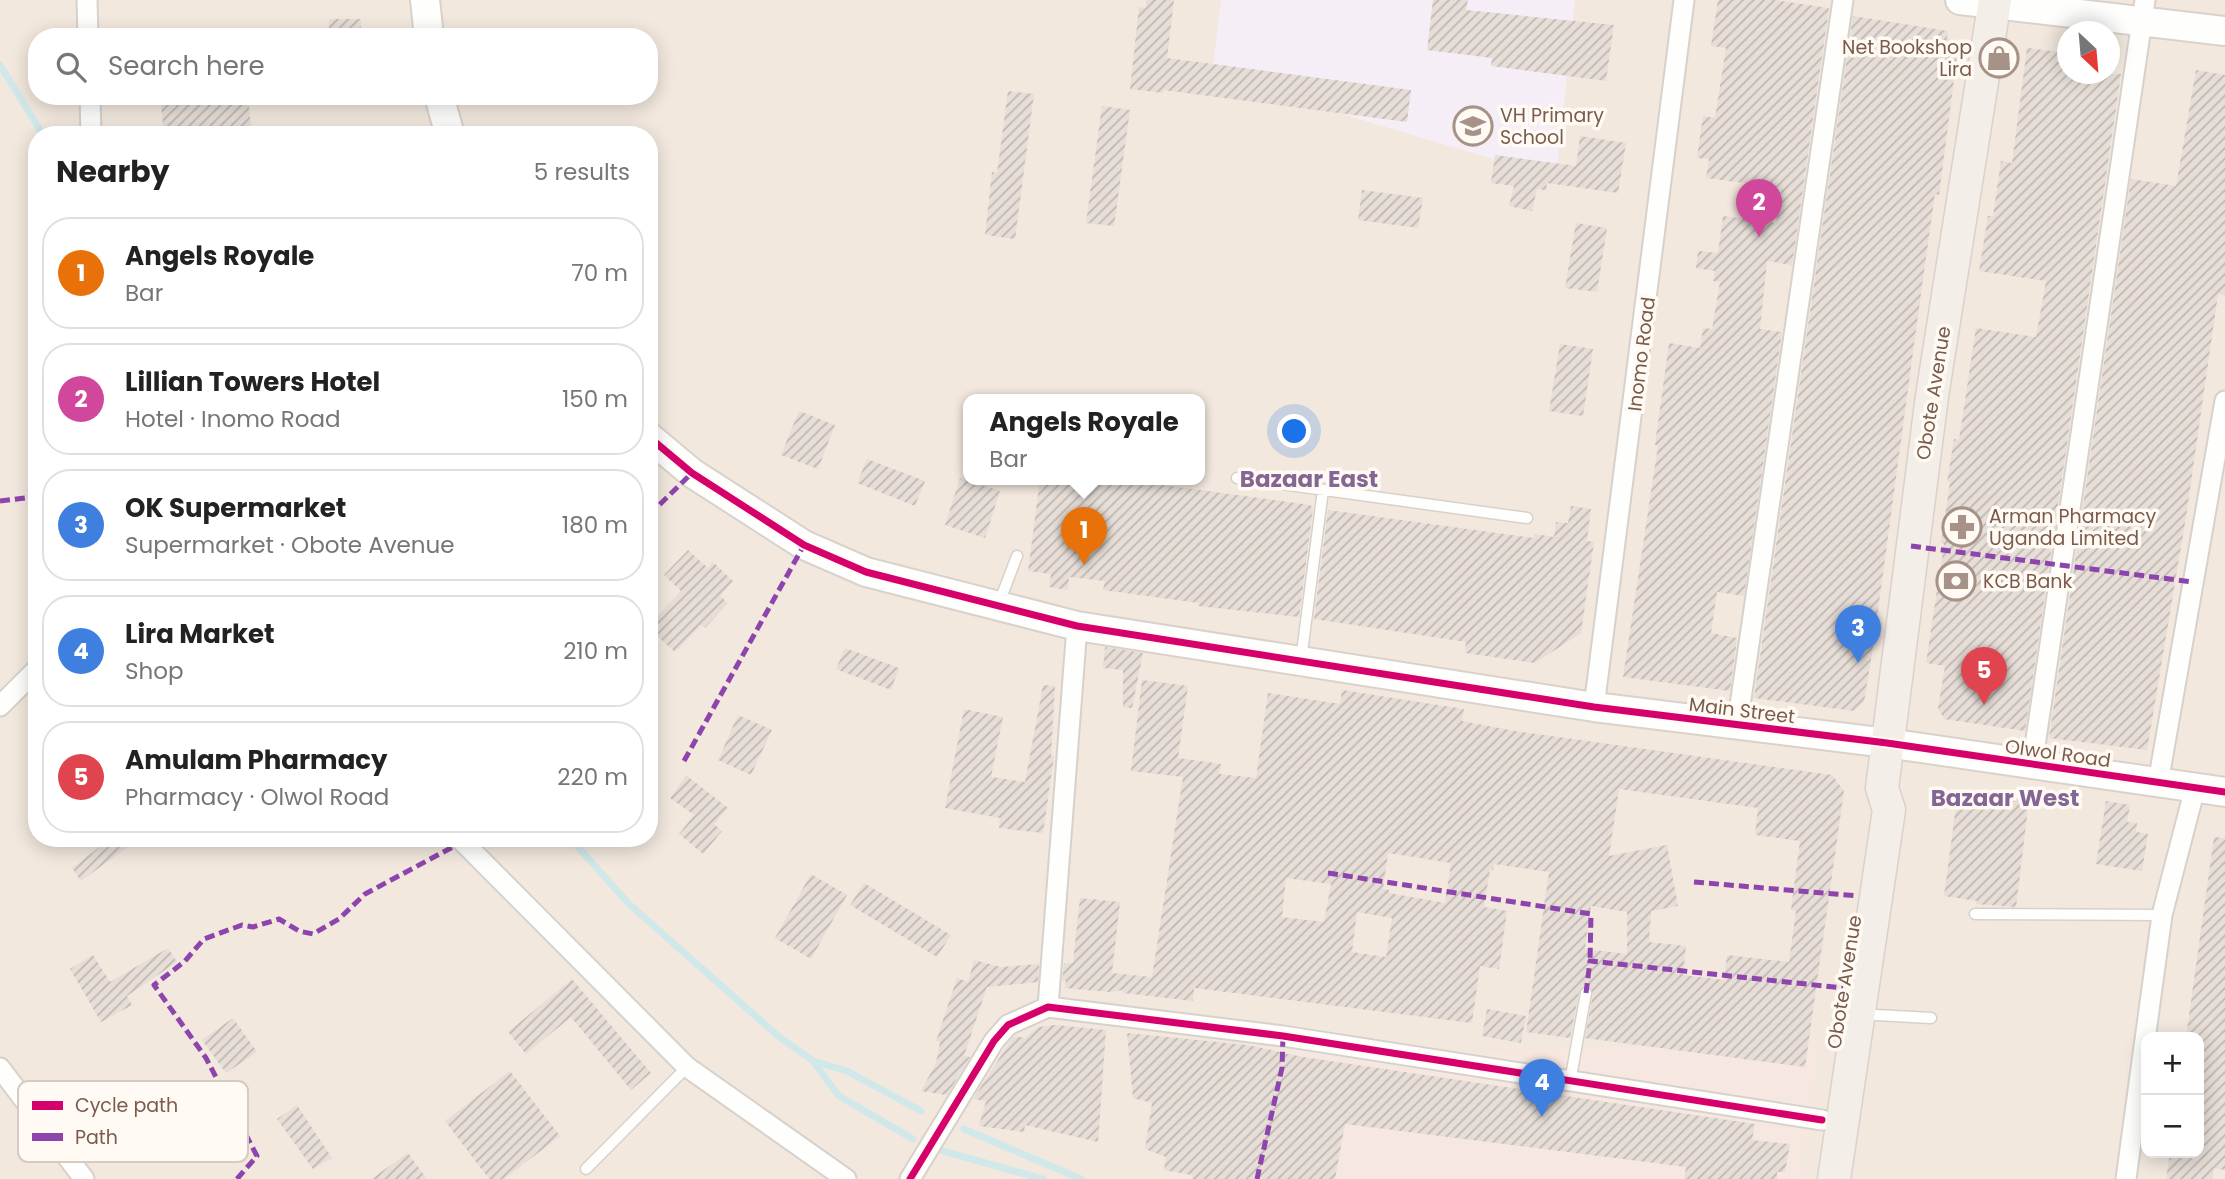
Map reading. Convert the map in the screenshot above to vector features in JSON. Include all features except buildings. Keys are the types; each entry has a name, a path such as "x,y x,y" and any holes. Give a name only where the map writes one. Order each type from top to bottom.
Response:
{"main road":[{"name":"Obote Avenue","path":"1834,1179 1868,807 1882,788 1932,396 1994,2"},
{"name":"Obote Avenue","path":"1814,1179 1822,1120 1848,1013"}],"street":[{"path":"87,0 88,28"},
{"path":"425,0 428,28"},
{"name":"Inomo Road","path":"1594,707 1684,0"},
{"path":"1737,726 1843,0"},
{"path":"1960,0 2143,10 2225,31"},
{"path":"2032,766 2143,10"},
{"path":"90,105 91,126"},
{"path":"442,105 447,126"},
{"path":"2158,783 2225,401"},
{"name":"Main Street","path":"658,445 692,473 804,544 866,572 1077,626 1594,707 1887,743"},
{"path":"1048,1007 1077,626"},
{"path":"0,706 28,677"},
{"name":"Olwol Road","path":"1887,743 2225,792"},
{"path":"2126,1179 2162,915 2195,788"},
{"path":"468,847 687,1067 846,1179"},
{"path":"910,1179 994,1041 1008,1025 1048,1007 1283,1036 1570,1083 1822,1120"},
{"path":"0,1068 18,1092"},
{"path":"71,1162 84,1179"}],"lane":[{"path":"1237,478 1527,518"},
{"path":"1301,660 1323,490"},
{"path":"998,606 1017,556"},
{"path":"1975,914 2162,915"},
{"path":"1570,1083 1586,993"},
{"path":"1848,1013 1931,1018"},
{"path":"586,1169 687,1067"}],"shaded area":[{"path":"0,0 2225,0 2225,1179 0,1179"},
{"name":"VH Primary School","path":"1221,0 1575,0 1556,178 1212,75"},
{"path":"1292,1032 1438,1054 1820,1040 1800,1179 1261,1179"}],"waterway":[{"path":"0,65 37,126"},
{"path":"578,847 629,904 778,1036 812,1060 839,1096 913,1139"},
{"path":"813,1061 847,1071 921,1111"},
{"path":"964,1129 1081,1179"},
{"path":"936,1149 1043,1179"}],"marked path":[{"path":"658,506 692,473"},
{"path":"0,501 28,499"},
{"path":"684,761 804,545"},
{"path":"1911,546 2193,582"},
{"path":"218,1081 206,1058 154,985 184,962 204,939 242,925 253,927 279,919 299,931 313,934 339,919 365,894 453,847"},
{"path":"1328,873 1591,914 1590,961"},
{"path":"1694,882 1858,896"},
{"path":"1586,993 1590,961 1843,988"},
{"path":"1257,1179 1282,1068 1283,1036"},
{"path":"237,1179 257,1156 248,1139"}],"cycle path":[{"path":"658,445 692,473 804,545 866,572 1077,626 1594,707 1887,743 2225,792"},
{"path":"910,1179 994,1041 1008,1025 1048,1007 1283,1036 1822,1120"}],"place":[{"name":"Net Bookshop Lira","path":"1999,58"},
{"name":"VH Primary School","path":"1473,126"},
{"name":"Lillian Towers Hotel","path":"1759,237"},
{"name":"Arman Pharmacy Uganda Limited","path":"1962,527"},
{"name":"Angels Royale","path":"1084,565"},
{"name":"KCB Bank","path":"1956,581"},
{"name":"OK Supermarket","path":"1858,663"},
{"name":"Amulam Pharmacy","path":"1984,705"},
{"name":"Lira Market","path":"1542,1117"}],"district":[{"name":"Bazaar East","path":"1309,479"},
{"name":"Bazaar West","path":"2005,798"}]}
